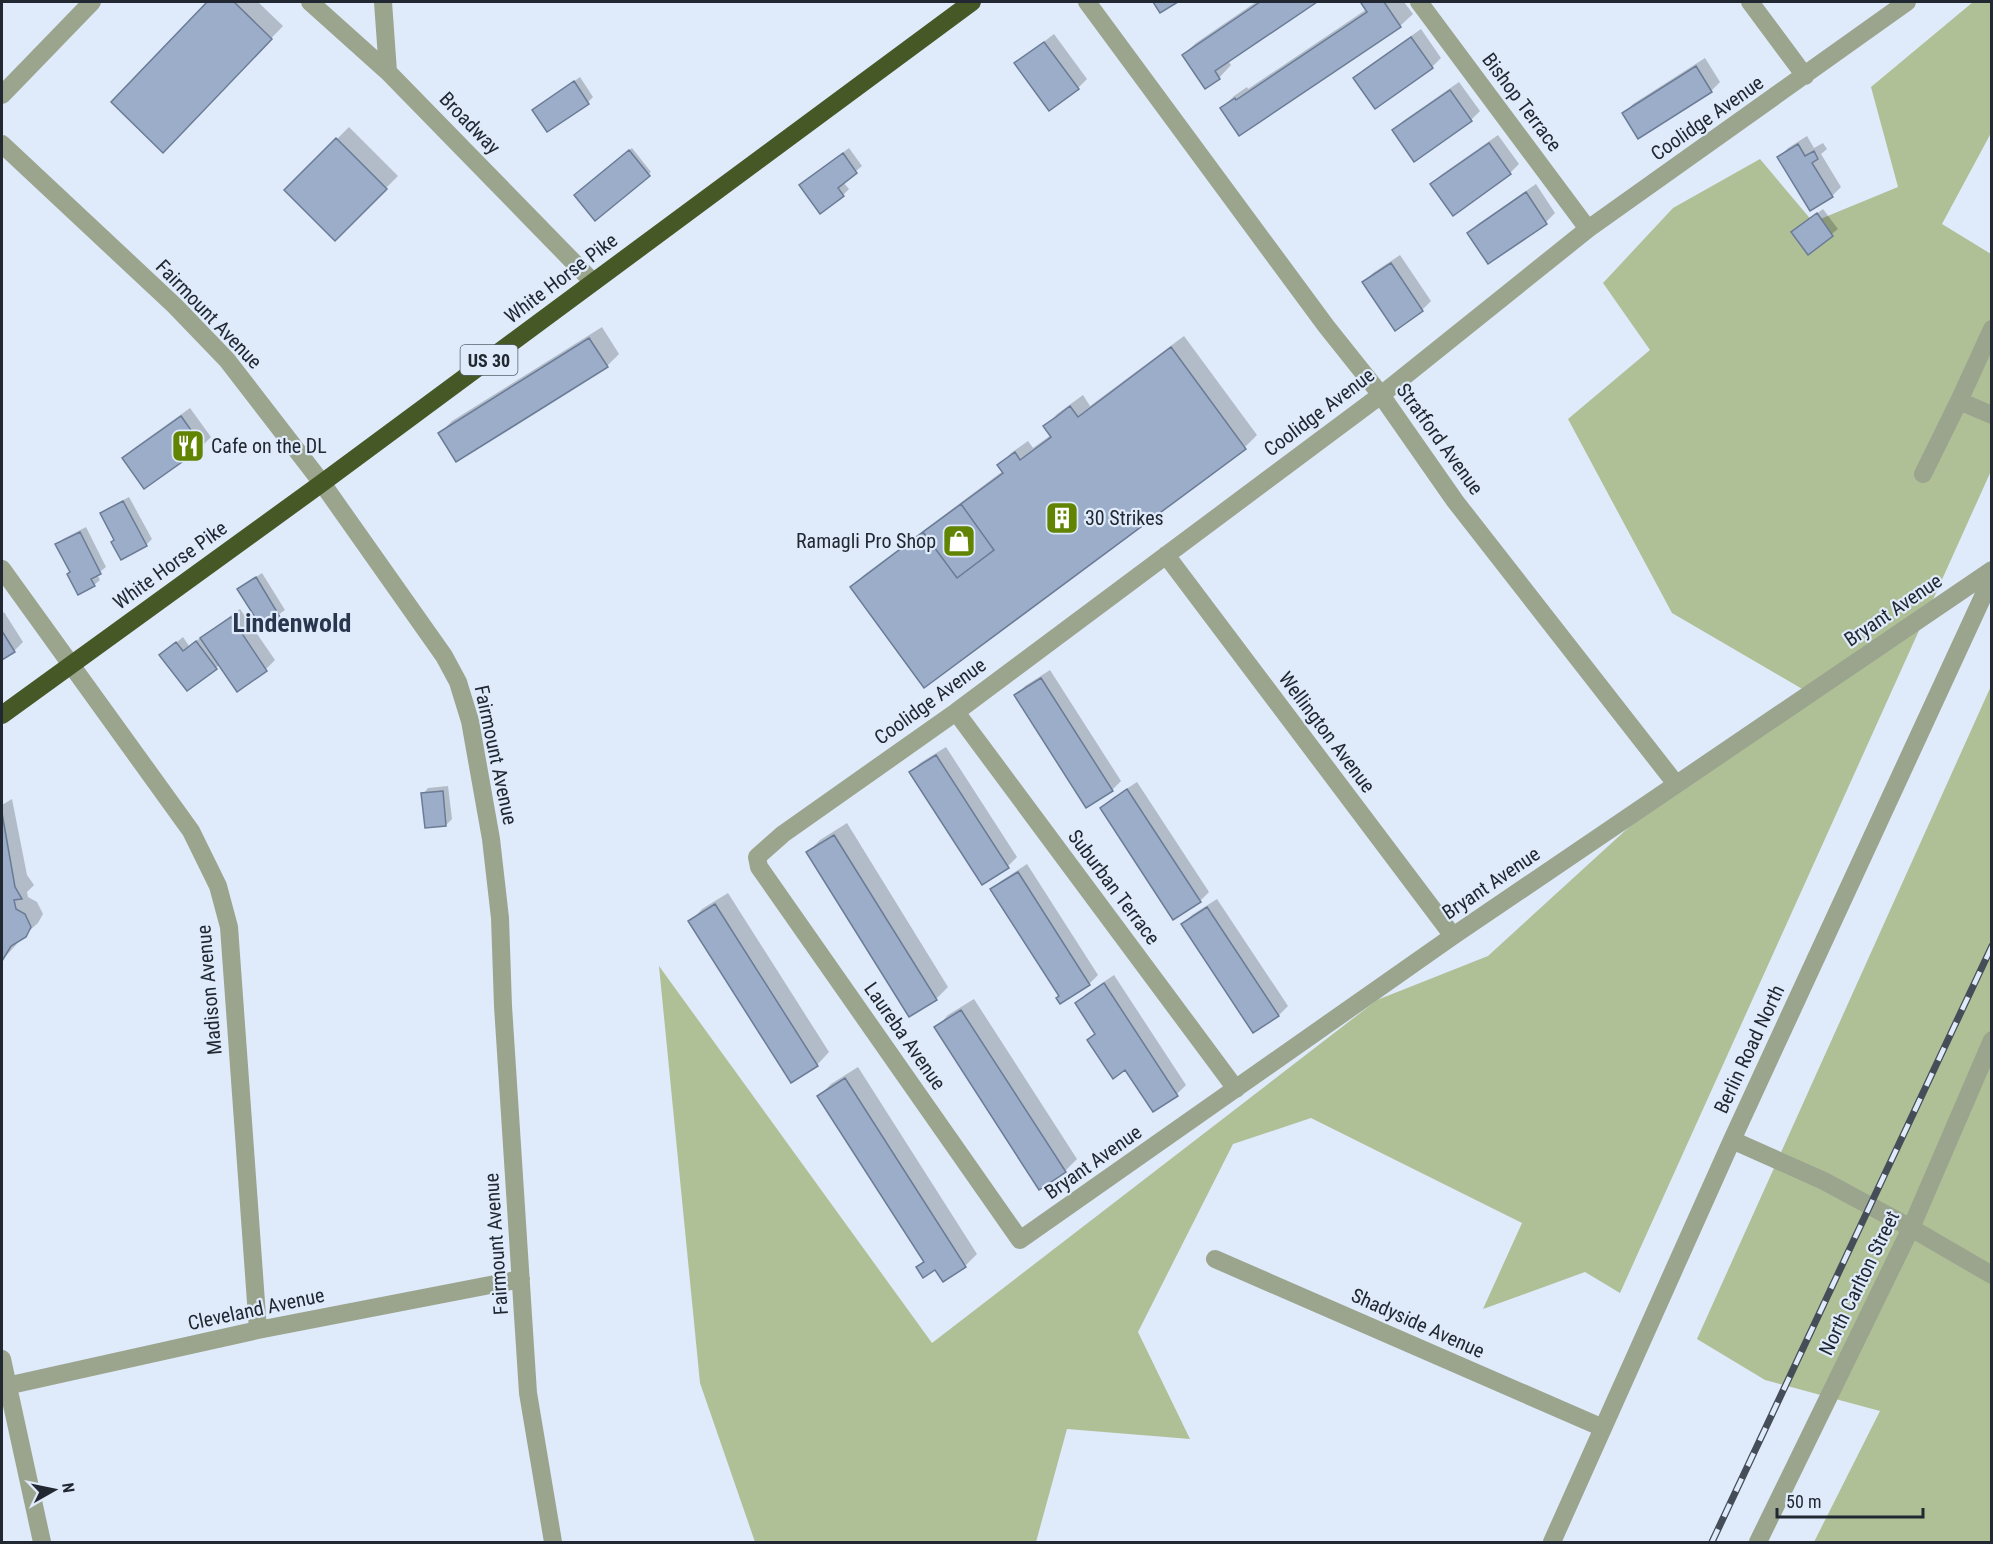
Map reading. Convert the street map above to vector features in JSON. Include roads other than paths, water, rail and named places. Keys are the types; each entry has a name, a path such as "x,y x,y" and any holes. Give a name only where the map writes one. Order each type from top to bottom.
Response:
{"highway":[{"name":"White Horse Pike","path":"2,715 578,295 972,2"}],"street":[{"path":"2,95 92,2"},
{"name":"Broadway","path":"310,2 388,72 593,282"},
{"path":"383,2 388,72"},
{"name":"Stratford Avenue","path":"1087,2 1326,326 1381,395 1455,501 1676,784"},
{"name":"Bishop Terrace","path":"1419,2 1588,229"},
{"path":"1750,2 1805,76"},
{"name":"Coolidge Avenue","path":"757,857 783,834 956,712 1381,395 1588,229 1908,2"},
{"name":"Fairmount Avenue","path":"2,144 176,306 227,360 322,483 444,656 458,682 470,721 491,839 500,918 503,1006 528,1393 553,1542"},
{"path":"1923,474 1992,329"},
{"path":"1959,401 1992,415"},
{"name":"Wellington Avenue","path":"1166,555 1453,936"},
{"name":"Madison Avenue","path":"2,569 191,831 218,886 229,927 258,1330"},
{"name":"Bryant Avenue","path":"1020,1240 1453,936 1992,570"},
{"name":"Berlin Road North","path":"1552,1542 1732,1140 1992,577"},
{"name":"Suburban Terrace","path":"956,712 1236,1089"},
{"name":"Laureba Avenue","path":"757,857 759,867 1020,1240"},
{"name":"North Carlton Street","path":"1758,1542 1911,1228 1992,1040"},
{"path":"1732,1140 1824,1181 1992,1275"},
{"name":"Shadyside Avenue","path":"1215,1259 1603,1428"},
{"name":"Cleveland Avenue","path":"5,1387 258,1330 520,1279"},
{"path":"2,1359 5,1387 42,1542"}],"railway":[{"path":"1712,1542 1992,946"}],"place":[{"name":"Cafe on the DL","path":"188,446"},
{"name":"30 Strikes","path":"1062,518"},
{"name":"Ramagli Pro Shop","path":"959,541"}],"district":[{"name":"Lindenwold","path":"292,623"}]}
